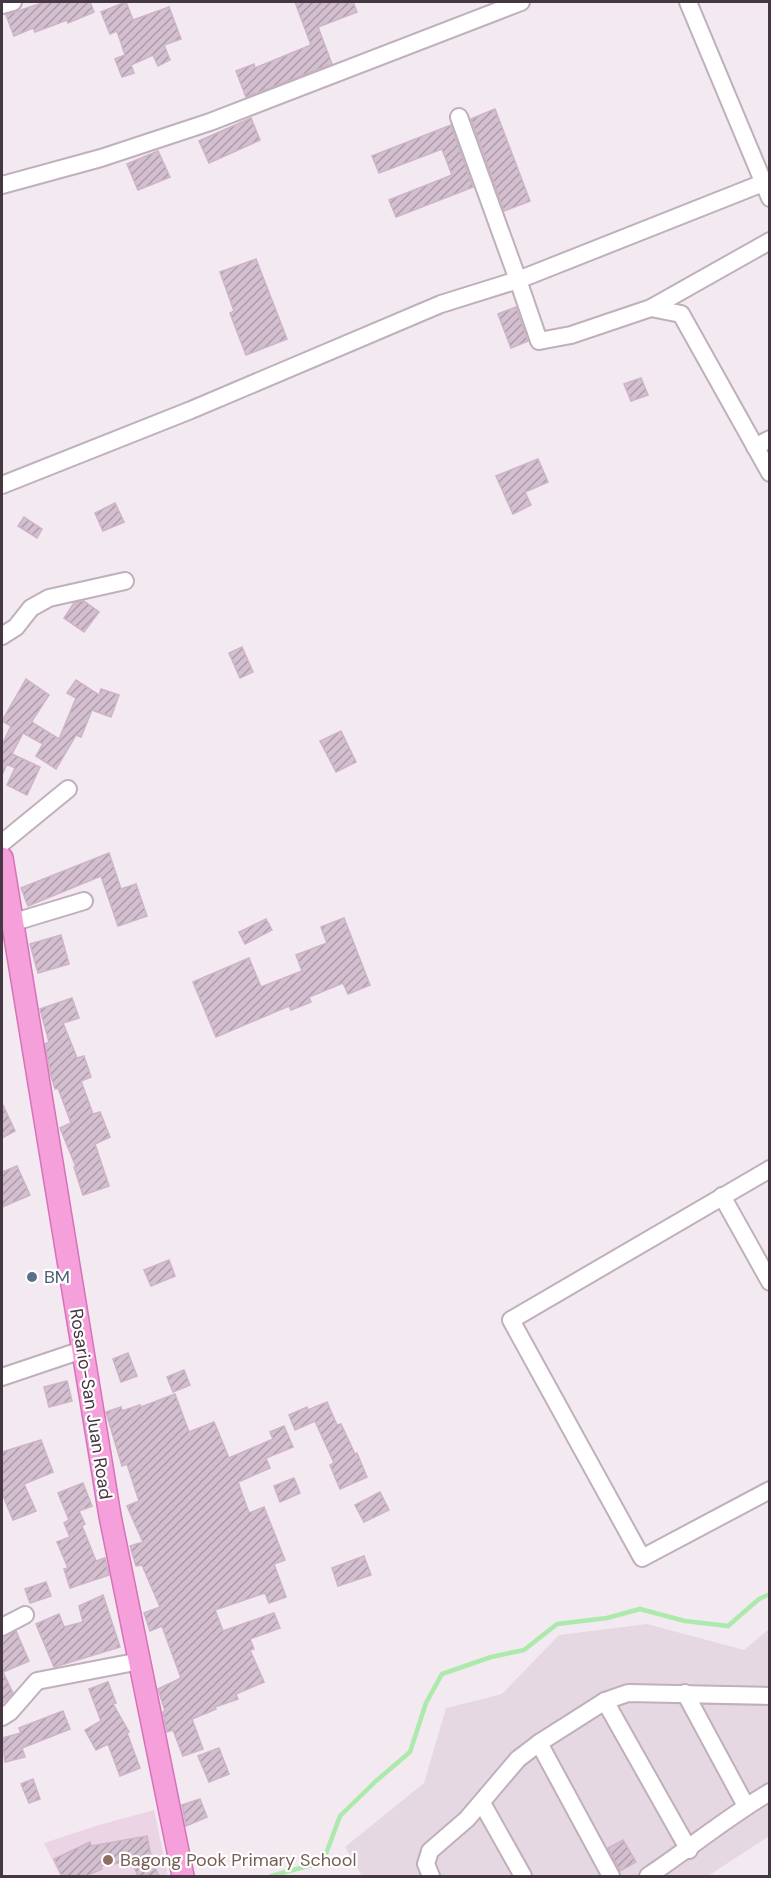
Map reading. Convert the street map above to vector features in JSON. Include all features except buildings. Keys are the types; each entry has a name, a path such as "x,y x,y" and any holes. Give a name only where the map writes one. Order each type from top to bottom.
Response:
{"main road":[{"name":"Rosario-San Juan Road","path":"2,858 110,1516 183,1876"}],"street":[{"path":"2,5 13,2"},
{"path":"2,185 101,158 210,122 521,2"},
{"path":"2,485 191,410 441,304 518,280 766,191 688,2"},
{"path":"459,117 539,341 571,335 651,308 770,241"},
{"path":"680,291 681,314 762,443 770,473"},
{"path":"651,308 681,314"},
{"path":"2,636 16,627 31,608 49,598 124,581"},
{"path":"2,843 68,789"},
{"path":"11,923 84,901"},
{"path":"770,1168 511,1320 642,1558 770,1490"},
{"path":"722,1196 770,1282"},
{"path":"2,1377 82,1350"},
{"path":"2,1627 25,1615"},
{"path":"2,1717 38,1682 140,1661"},
{"path":"431,1876 426,1864 428,1854 482,1803 509,1767 539,1743 605,1701 628,1693 770,1696"},
{"path":"685,1694 746,1806"},
{"path":"605,1701 688,1850"},
{"path":"539,1743 612,1876"},
{"path":"648,1876 770,1791"},
{"path":"482,1803 523,1876"}],"shaded area":[{"path":"647,1624 744,1650 769,1629 769,1836 708,1876 362,1876 345,1847 424,1783 446,1708 502,1694 559,1635"},
{"name":"Bagong Pook Primary School","path":"154,1810 168,1876 60,1876 44,1843"}],"waterway":[{"path":"271,1876 323,1862 340,1816 410,1752 426,1703 442,1674 491,1657 524,1650 557,1624 607,1618 640,1609 685,1621 728,1626 759,1599 770,1594"}],"place":[{"name":"BM","path":"32,1277"},
{"name":"Bagong Pook Primary School","path":"108,1860"}]}
